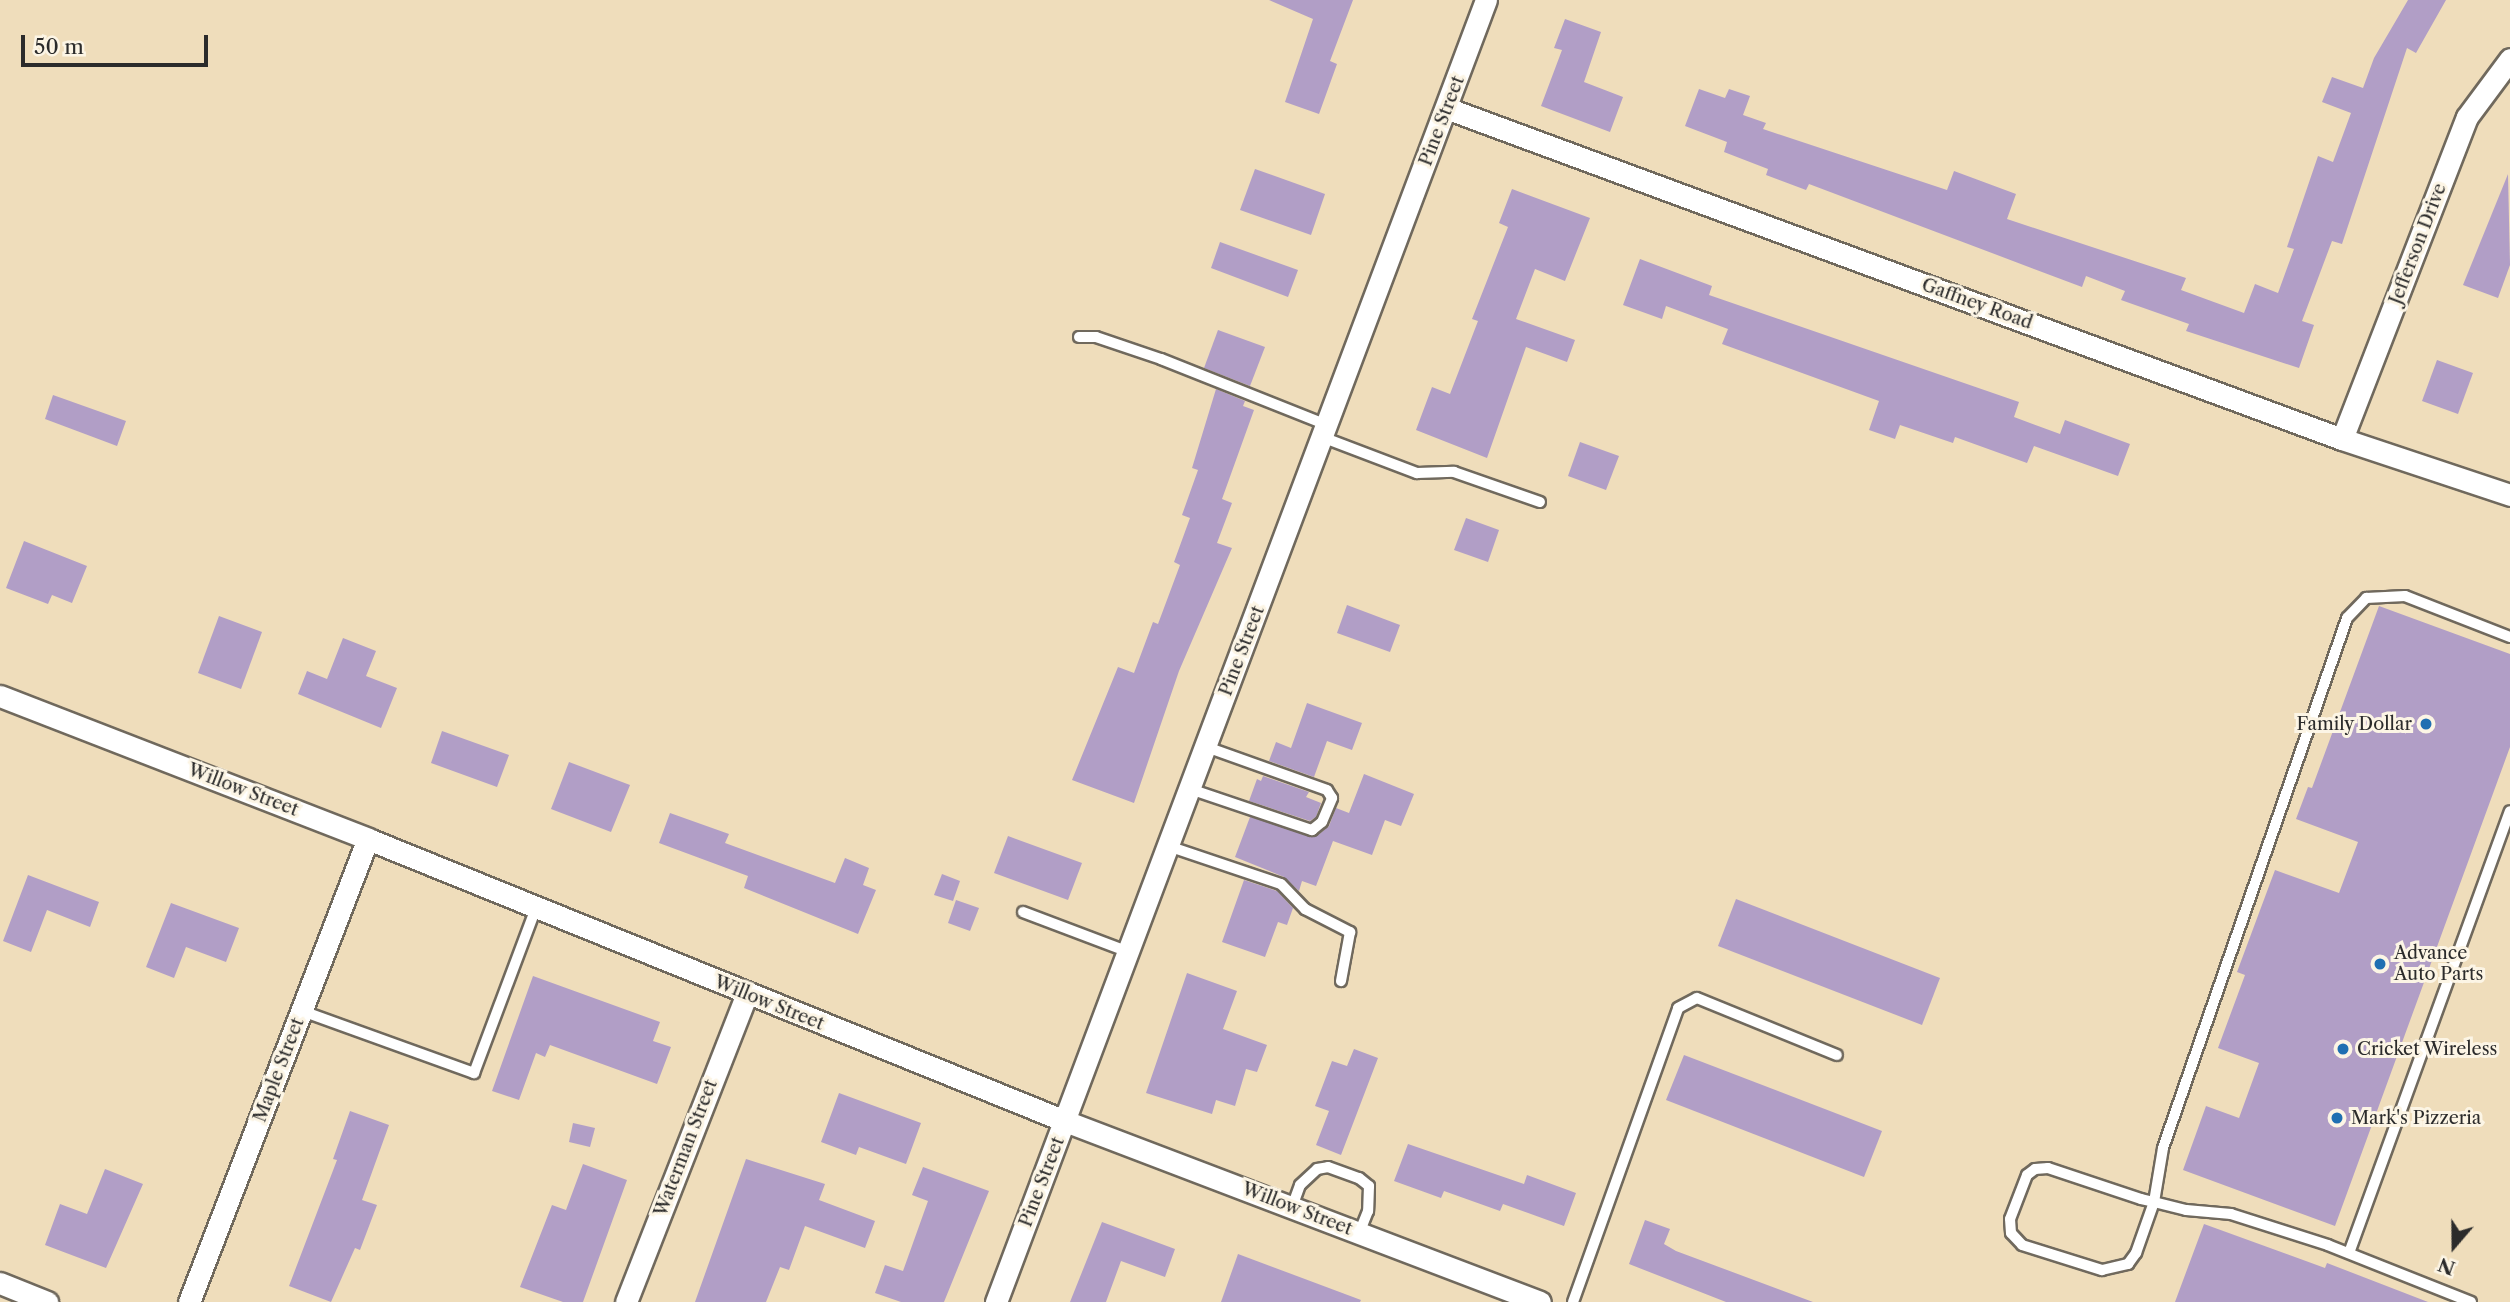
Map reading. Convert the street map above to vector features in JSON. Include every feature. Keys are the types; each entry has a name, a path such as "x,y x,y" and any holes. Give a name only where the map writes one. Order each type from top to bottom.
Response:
{"street":[{"name":"Pine Street","path":"996,1302 1486,0"},
{"name":"Jefferson Drive","path":"2342,439 2467,117 2510,59"},
{"name":"Gaffney Road","path":"1447,108 2342,439 2510,495"},
{"name":"Willow Street","path":"0,696 368,839 1065,1121 1540,1302"},
{"name":"Maple Street","path":"189,1302 368,839"},
{"name":"Waterman Street","path":"626,1302 747,994"},
{"path":"0,1283 47,1302"}],"lane":[{"path":"1079,337 1096,337 1161,359 1417,472 1454,472 1540,502"},
{"path":"2471,1302 2349,1253 2231,1214 2154,1202 2048,1168 2035,1169 2027,1175 2010,1219 2011,1233 2022,1245 2102,1270 2115,1270 2128,1264 2136,1253 2154,1202 2163,1148 2347,618 2366,598 2405,596 2510,637"},
{"path":"1190,789 1312,830 1322,822 1332,798 1327,790 1206,747"},
{"path":"2349,1253 2510,811"},
{"path":"1168,846 1280,884 1305,909 1350,932 1340,981"},
{"path":"302,1011 474,1073 536,908"},
{"path":"1023,912 1129,952"},
{"path":"1573,1302 1678,1008 1697,998 1837,1055"},
{"path":"1292,1207 1300,1185 1317,1169 1328,1167 1359,1178 1369,1186 1368,1211 1359,1233"}],"building":[{"path":"1269,0 1353,0 1330,61 1337,64 1319,114 1285,102 1313,19"},
{"path":"2408,0 2446,0 2416,53 2407,48 2342,244 2332,241 2302,321 2314,325 2299,368 2186,331 2189,324 2121,300 2125,291 2086,276 2082,287 1809,184 1806,190 1766,175 1768,169 1724,152 1727,142 1685,126 1699,89 1725,98 1729,89 1750,96 1743,115 1766,123 1763,129 1947,190 1954,171 2016,194 2007,219 2186,278 2181,290 2244,313 2255,284 2278,293 2294,249 2287,247 2318,156 2333,162 2351,113 2322,102 2332,77 2363,88 2374,58"},
{"path":"1565,19 1601,32 1584,82 1623,97 1610,132 1541,106 1562,50 1554,48"},
{"path":"1255,169 1325,194 1311,235 1240,210"},
{"path":"2508,174 2510,265 2498,298 2463,285"},
{"path":"1512,189 1590,218 1565,281 1535,269 1516,319 1575,340 1567,362 1526,347 1487,458 1416,430 1432,387 1450,394 1478,321 1472,319 1508,227 1499,223"},
{"path":"1220,242 1298,270 1288,297 1211,268"},
{"path":"1640,259 1712,286 1709,295 2019,402 2014,417 2060,434 2065,420 2130,444 2118,476 2034,446 2027,463 1955,437 1953,443 1900,425 1895,439 1869,430 1879,401 1722,344 1728,329 1666,306 1662,319 1623,305"},
{"path":"1218,330 1265,347 1250,386 1204,368"},
{"path":"2437,360 2473,373 2458,414 2422,401"},
{"path":"1216,389 1245,401 1243,406 1254,410 1222,499 1232,503 1217,543 1232,548 1179,671 1134,803 1072,780 1118,667 1134,673 1153,622 1158,624 1180,565 1174,562 1190,518 1182,515 1198,470 1192,468"},
{"path":"53,395 126,421 117,446 45,419"},
{"path":"1580,442 1619,456 1606,490 1568,476"},
{"path":"1466,518 1499,530 1488,562 1454,550"},
{"path":"24,541 87,566 72,603 52,595 48,604 6,588"},
{"path":"1347,605 1400,625 1390,652 1337,633"},
{"path":"2379,606 2510,654 2510,747 2335,1226 2183,1170 2206,1106 2239,1118 2259,1063 2218,1048 2245,975 2237,972 2275,870 2339,893 2358,842 2296,819 2308,787 2312,788"},
{"path":"219,616 262,632 241,689 198,673"},
{"path":"343,638 376,651 366,676 397,688 381,728 298,694 307,671 327,679"},
{"path":"1307,703 1362,723 1352,750 1327,741 1314,777 1269,761 1276,742 1291,748"},
{"path":"442,731 509,755 497,787 431,763"},
{"path":"569,762 630,785 611,832 551,809"},
{"path":"1364,774 1414,794 1401,826 1385,820 1372,855 1333,841 1316,886 1302,881 1299,891 1284,877 1235,857 1250,817 1317,836 1329,826 1336,808 1349,813"},
{"path":"1263,776 1309,792 1306,797 1321,803 1316,817 1310,821 1249,801 1257,779 1261,781"},
{"path":"670,813 729,834 725,843 835,883 845,858 869,868 863,885 876,890 858,934 744,888 748,876 659,843"},
{"path":"1008,836 1082,863 1068,900 994,873"},
{"path":"942,874 960,881 953,901 934,895"},
{"path":"28,875 99,902 90,927 47,910 31,952 3,941"},
{"path":"1244,880 1277,891 1293,908 1287,925 1278,922 1265,957 1222,942"},
{"path":"1736,899 1940,978 1922,1025 1718,946"},
{"path":"956,900 979,908 970,931 948,923"},
{"path":"171,903 239,928 226,962 186,947 174,978 146,967"},
{"path":"1187,973 1237,991 1223,1029 1267,1045 1257,1072 1246,1069 1235,1106 1216,1100 1212,1114 1146,1093"},
{"path":"533,976 660,1022 653,1041 671,1047 657,1084 550,1045 545,1057 536,1053 519,1100 492,1091"},
{"path":"1354,1049 1378,1058 1341,1155 1316,1145 1329,1111 1315,1106 1332,1061 1347,1066"},
{"path":"1684,1055 1882,1131 1864,1177 1666,1100"},
{"path":"839,1093 921,1123 906,1164 859,1147 856,1155 821,1142"},
{"path":"350,1111 389,1125 362,1200 377,1205 360,1250 355,1248 331,1302 289,1286 337,1160 333,1159"},
{"path":"573,1123 595,1128 590,1147 569,1142"},
{"path":"1408,1144 1524,1184 1527,1175 1576,1193 1564,1226 1503,1204 1500,1211 1444,1191 1441,1198 1394,1181"},
{"path":"746,1159 825,1184 819,1200 875,1221 865,1248 805,1226 789,1270 780,1267 766,1302 695,1302"},
{"path":"583,1164 627,1180 583,1302 563,1302 520,1287 552,1205 566,1210"},
{"path":"923,1167 989,1191 944,1302 901,1302 875,1293 885,1265 903,1271 928,1201 912,1195"},
{"path":"105,1169 143,1184 106,1268 45,1245 60,1204 87,1214"},
{"path":"1645,1220 1670,1229 1664,1244 1676,1251 1813,1302 1726,1302 1629,1264"},
{"path":"1102,1222 1175,1249 1165,1277 1121,1261 1106,1302 1070,1302"},
{"path":"2204,1224 2325,1268 2327,1263 2428,1302 2175,1302"},
{"path":"1238,1254 1361,1300 1221,1302"}],"place":[{"name":"Family Dollar","path":"2426,724"},
{"name":"Advance Auto Parts","path":"2380,964"},
{"name":"Cricket Wireless","path":"2343,1049"},
{"name":"Mark's Pizzeria","path":"2337,1118"}]}
